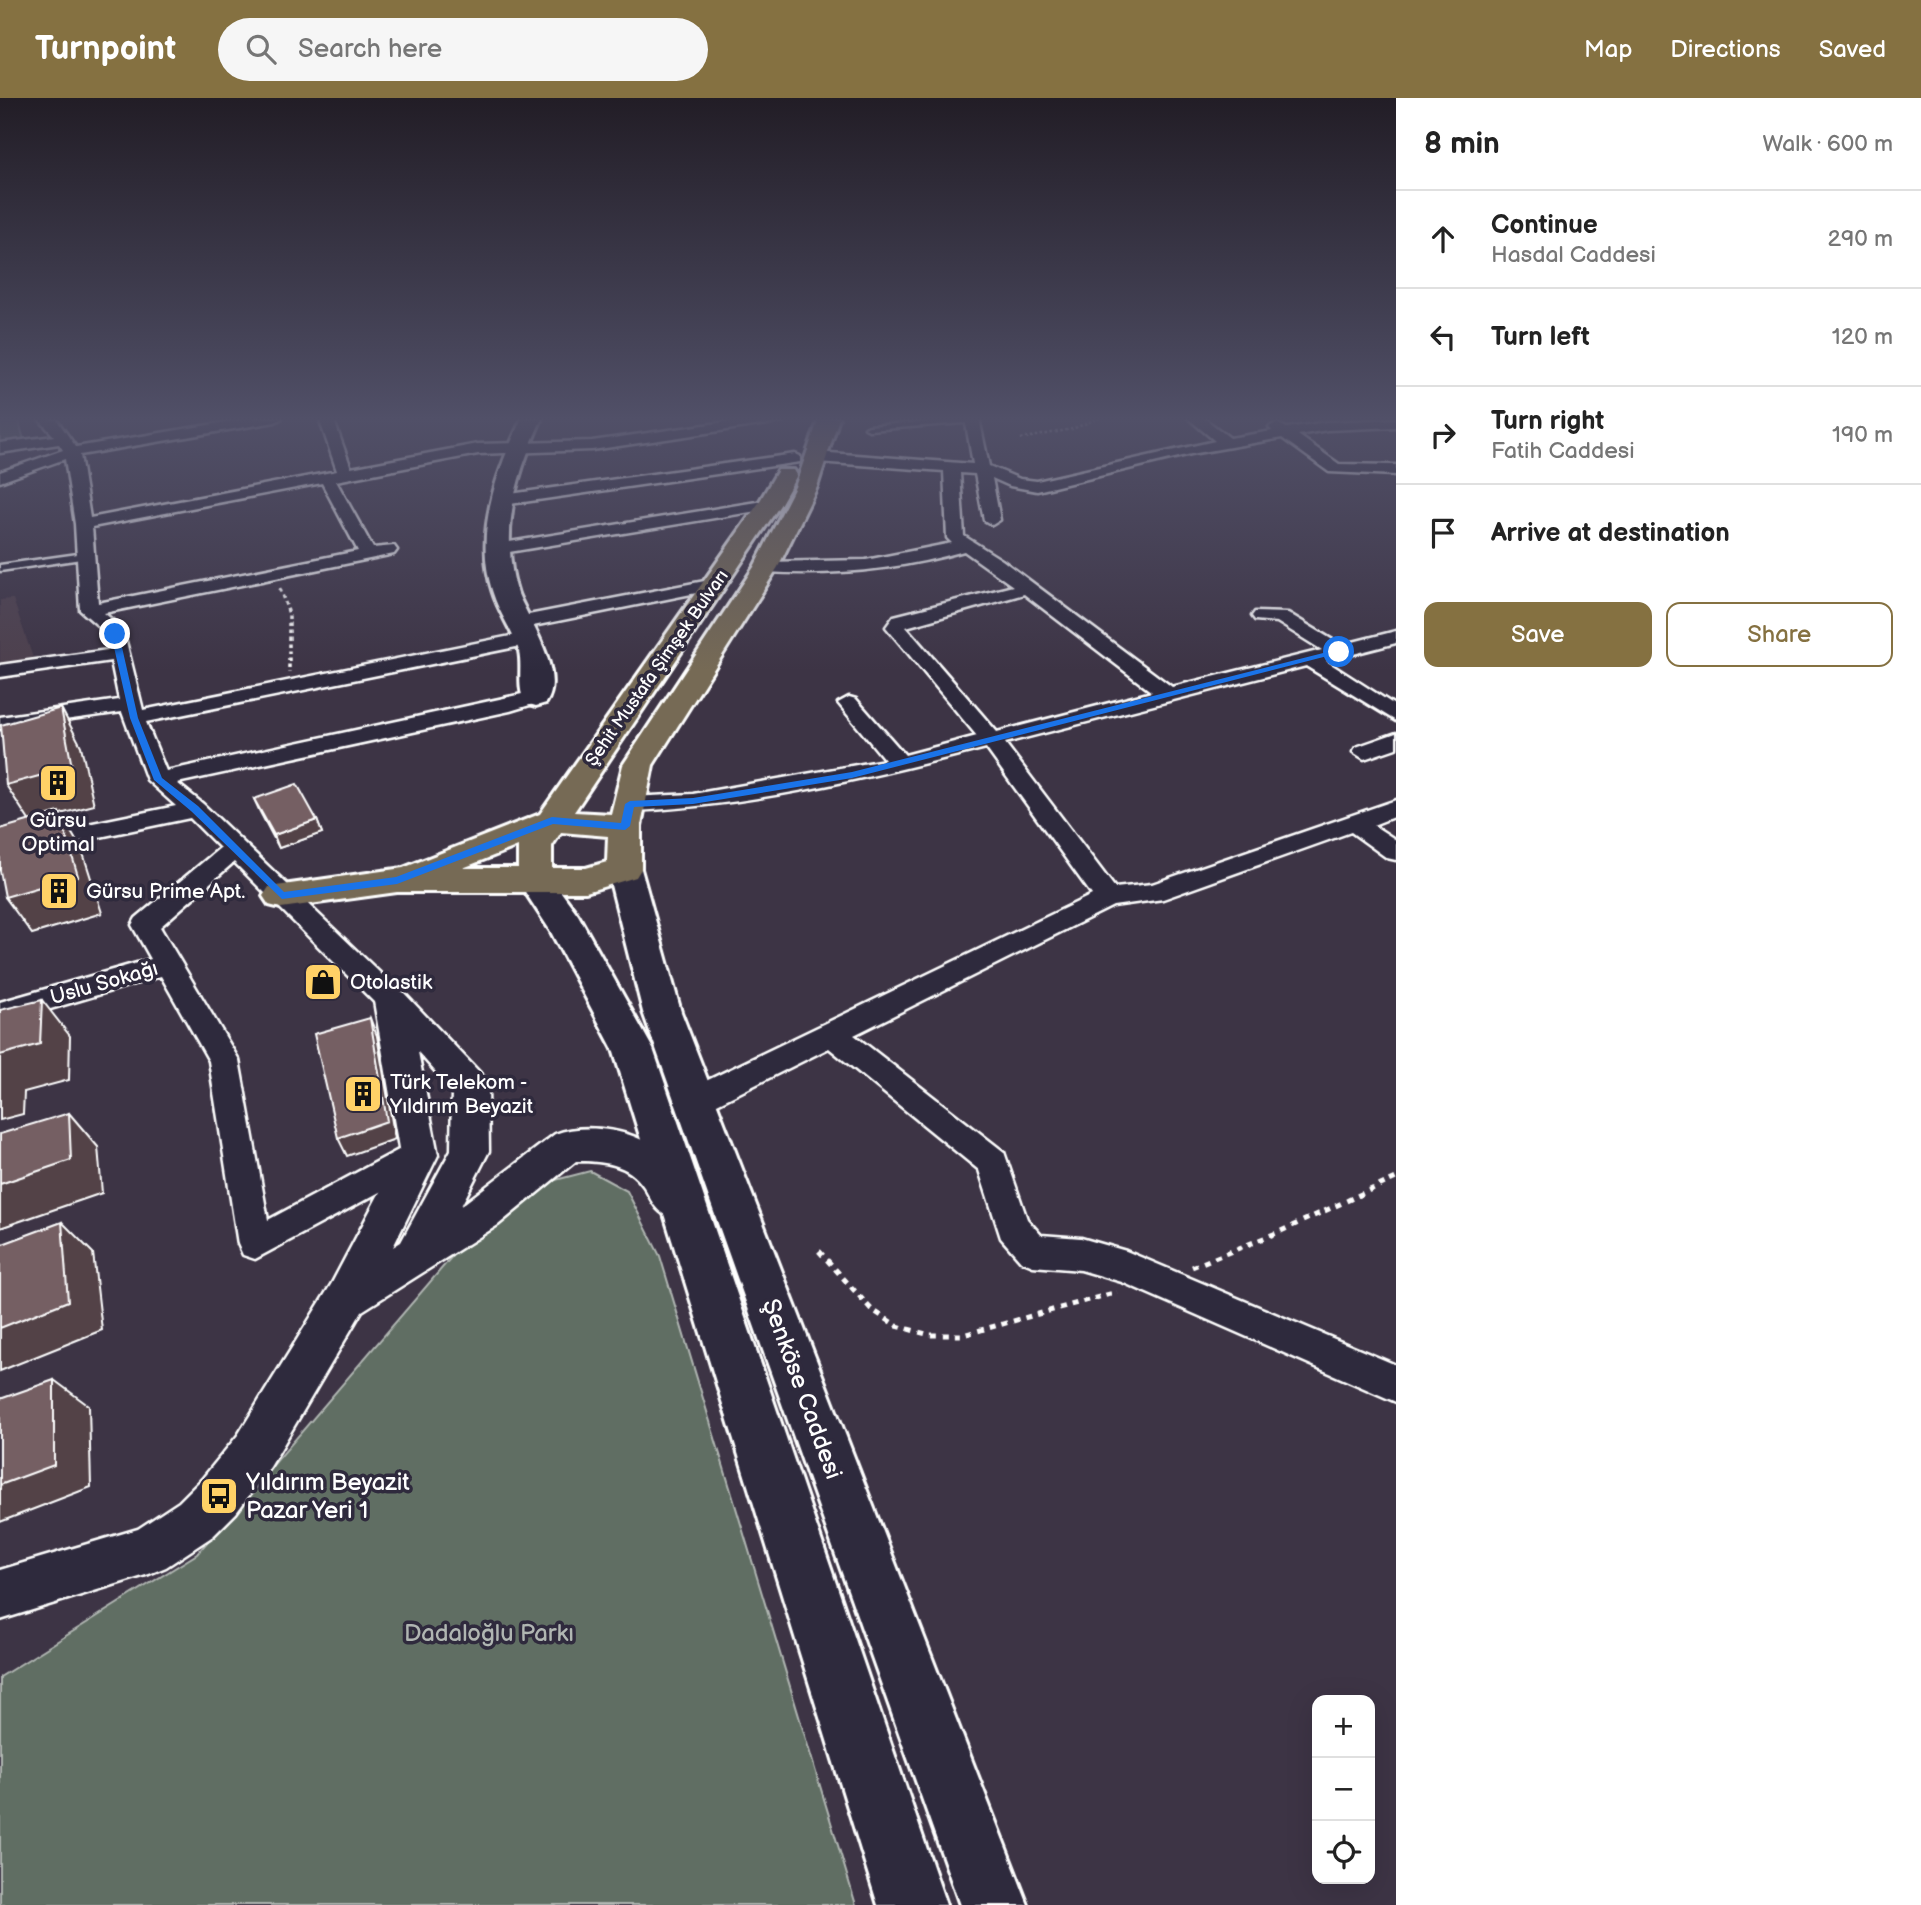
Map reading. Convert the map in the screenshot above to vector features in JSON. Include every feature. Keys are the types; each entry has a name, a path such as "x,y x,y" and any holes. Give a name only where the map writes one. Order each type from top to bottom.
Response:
{"main road":[{"path":"503,502 497,550 504,591 533,654 536,697"},
{"name":"Şehit Mustafa Şimşek Bulvarı","path":"535,881 535,845 771,502"},
{"name":"Şehit Mustafa Şimşek Bulvarı","path":"626,833 638,765 766,567 798,502"},
{"path":"397,880 552,821 626,833"},
{"path":"282,896 397,880 586,880 626,833"},
{"name":"Şenköse Caddesi","path":"626,833 662,1012 995,1905"},
{"path":"535,881 565,923 634,1049 912,1905"}],"street":[{"path":"77,502 83,524 89,610 113,629 132,712 158,780 195,808 390,1001 470,1086 470,1151 414,1256"},
{"path":"83,524 198,502"},
{"path":"340,502 368,554"},
{"path":"954,502 954,532 965,545 1027,588 1170,696"},
{"path":"989,502 992,520"},
{"path":"497,550 769,505"},
{"path":"766,567 856,569 930,556 965,545"},
{"path":"89,610 388,550"},
{"path":"0,723 132,712 289,687 715,584"},
{"path":"1027,588 901,620 897,624 897,631 992,740 1108,898"},
{"path":"1262,616 1281,617 1339,652"},
{"path":"626,833 693,801 852,775 1396,637"},
{"path":"0,671 120,653"},
{"path":"1309,659 1396,715"},
{"path":"158,780 510,705 536,697"},
{"path":"849,703 900,763"},
{"path":"1364,752 1396,740"},
{"path":"0,850 97,832 195,808"},
{"path":"694,1101 1108,898 1154,893 1396,808"},
{"path":"1354,823 1396,852"},
{"path":"234,849 145,925 224,1060 255,1244 419,1155"},
{"name":"Uslu Sokağı","path":"0,1013 168,964"},
{"path":"0,1595 128,1559 169,1539 196,1519 219,1496 254,1451 347,1297 419,1155 390,1001"},
{"path":"832,1034 993,1162 1013,1227 1033,1250 1104,1260 1159,1281 1396,1384"},
{"path":"347,1297 484,1213 568,1145 602,1146 649,1164 695,1237"}],"lane":[{"path":"0,568 85,556"}],"path":[{"path":"275,574 289,614 289,687"},
{"path":"819,1251 871,1308 897,1326 930,1335 963,1335 1159,1281 1279,1232 1396,1178"}],"shaded area":[{"path":"13,599 35,664 0,669 0,600"}],"green space":[{"name":"Dadaloğlu Parkı","path":"590,1171 627,1191 660,1256 856,1905 0,1905 0,1677 197,1554 472,1233 544,1183"}],"building":[{"path":"61,708 72,767 6,785 1,725"},
{"path":"297,784 317,820 274,835 254,799"},
{"path":"59,812 78,876 5,897 0,871 0,829"},
{"path":"42,1000 40,1044 0,1055 0,1010"},
{"name":"Türk Telekom - Yıldırım Beyazit","path":"370,1018 387,1121 338,1138 314,1034"},
{"path":"69,1113 71,1160 0,1184 0,1134"},
{"path":"62,1222 68,1301 0,1328 0,1245"},
{"path":"54,1380 54,1465 0,1485 0,1399"}],"place":[{"name":"Gürsu Optimal","path":"58,783"},
{"name":"Gürsu Prime Apt.","path":"59,891"},
{"name":"Otolastik","path":"323,982"},
{"name":"Türk Telekom - Yıldırım Beyazit","path":"363,1094"},
{"name":"Yıldırım Beyazit Pazar Yeri 1","path":"219,1496"}],"route":[{"path":"115,634 130,705 158,780 195,808 282,896 397,880 552,821 625,826 630,804 693,801 852,775 1339,652"}]}
